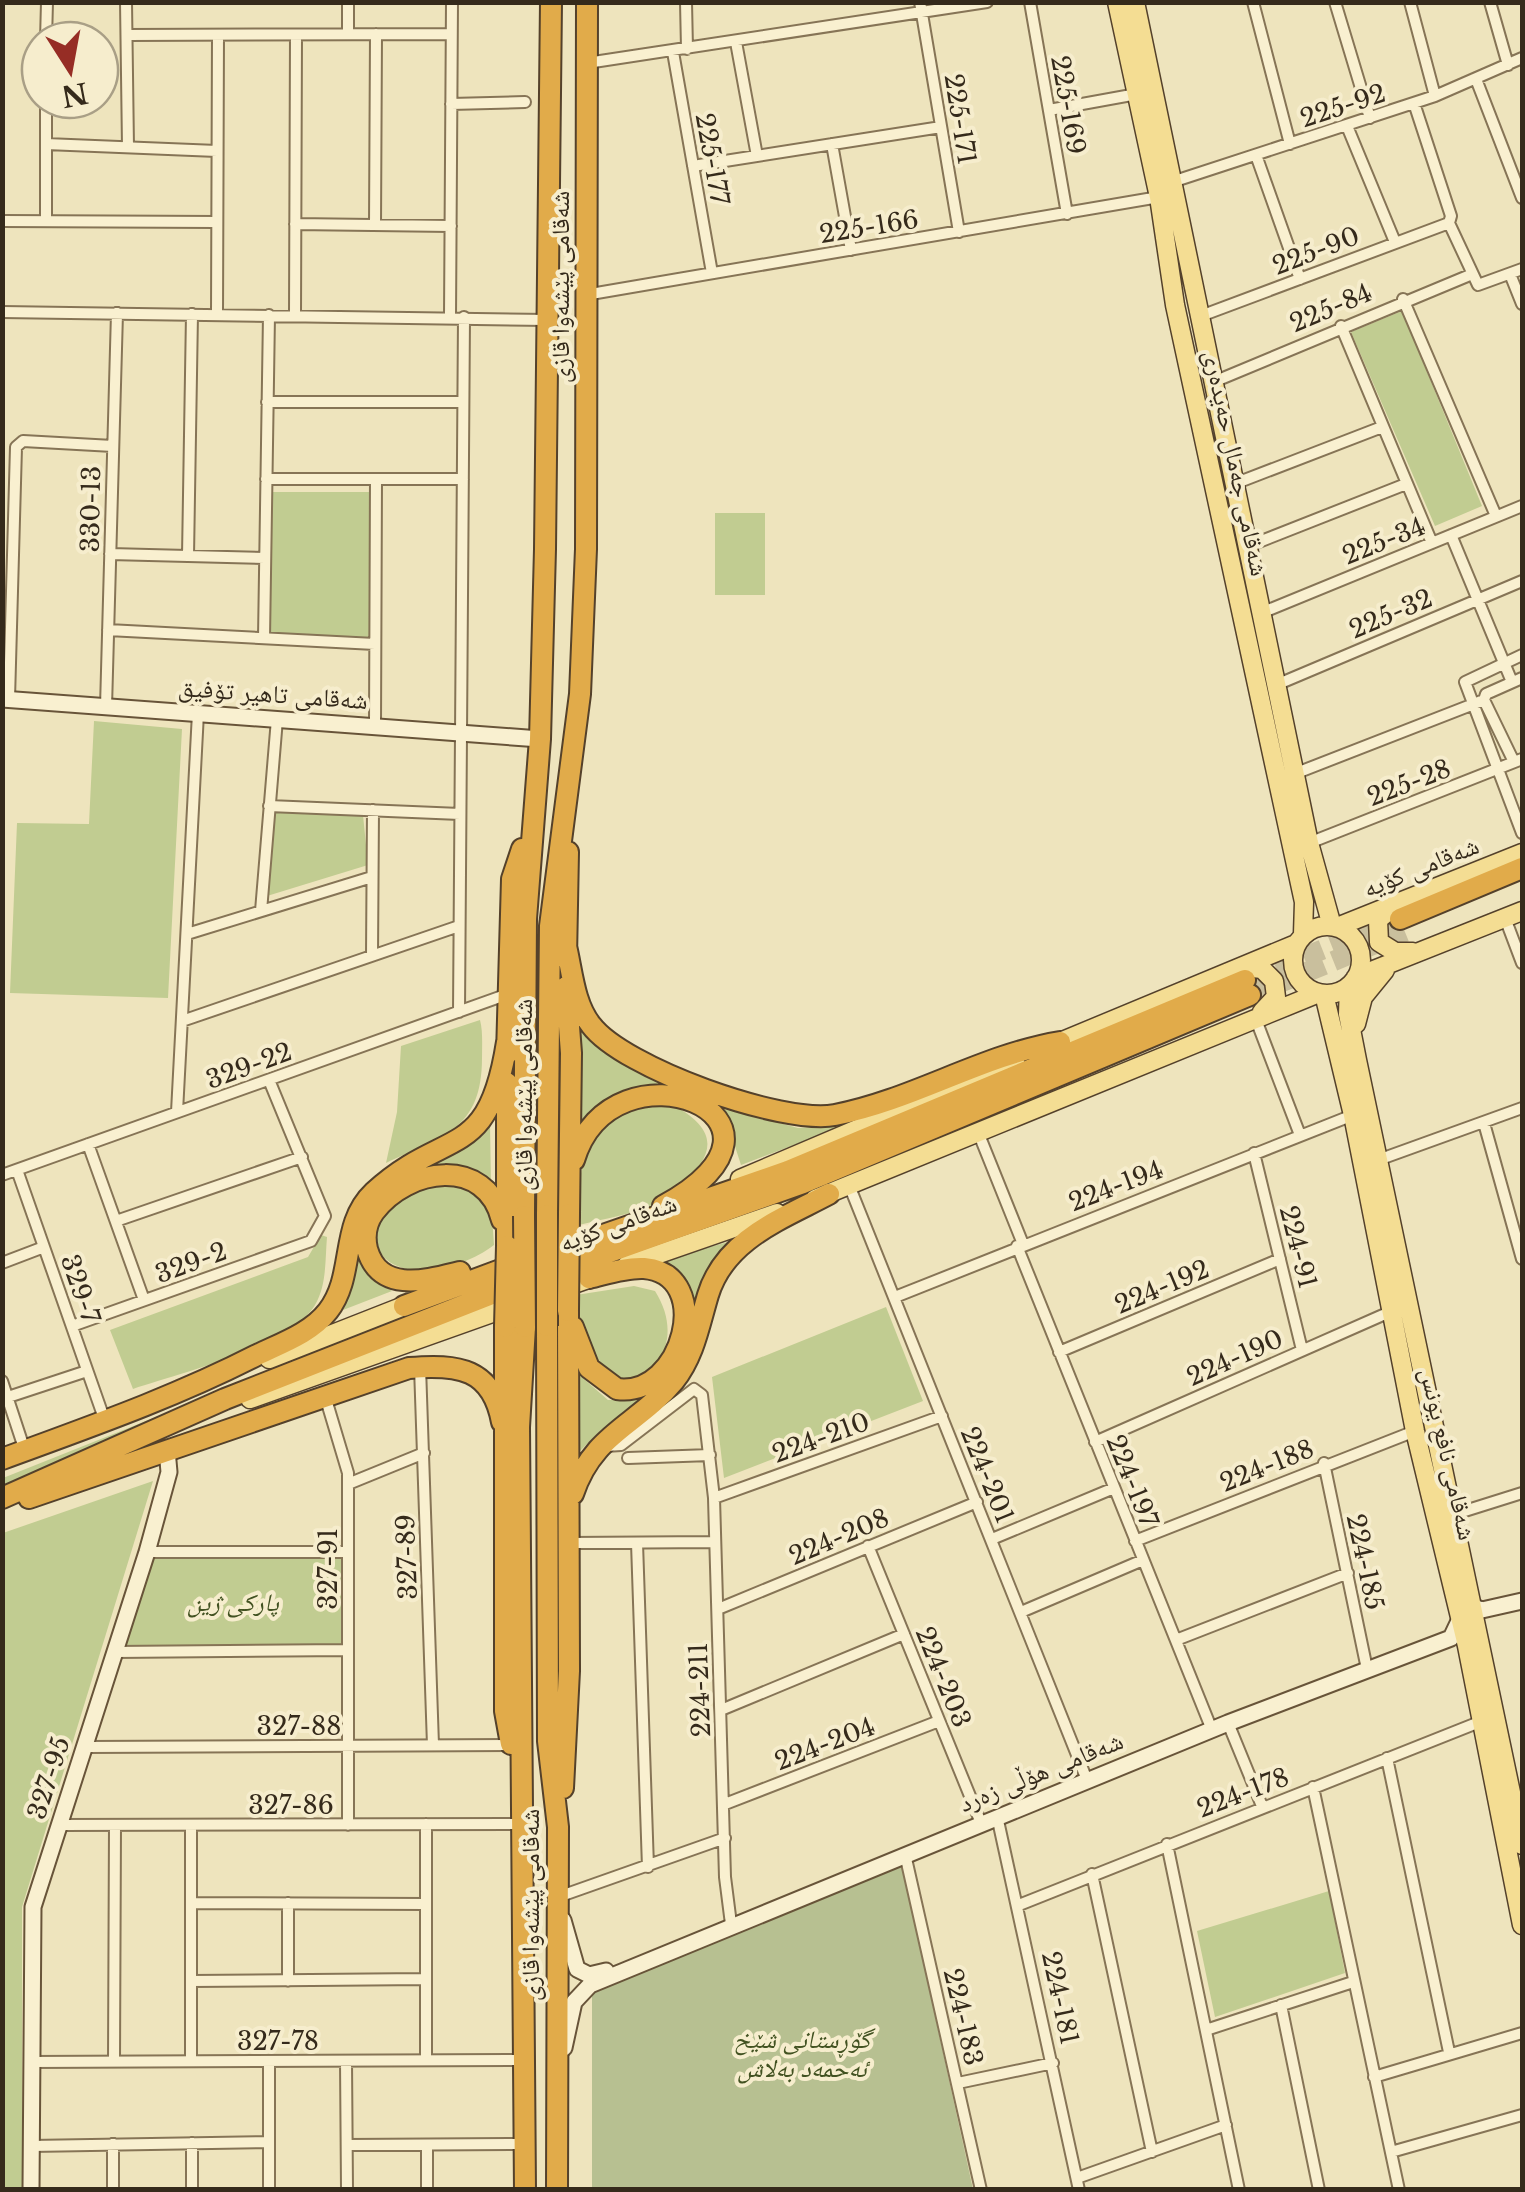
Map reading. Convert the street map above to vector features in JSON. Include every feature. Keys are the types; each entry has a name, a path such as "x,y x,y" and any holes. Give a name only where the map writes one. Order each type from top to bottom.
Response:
{"highway":[{"name":"شەقامی پێشەوا قازی","path":"525,2190 515,1327 524,1216 530,830 540,739 551,2"},
{"name":"شەقامی پێشەوا قازی","path":"558,2186 558,1828 548,1741 550,926 580,694 586,549 587,2"},
{"path":"549,127 586,126"},
{"path":"545,549 566,560 586,549"},
{"path":"521,1780 505,1711 502,1422 515,1327 507,1246 512,880 530,830"},
{"path":"558,1828 568,1739 571,1053 566,946 570,868 561,837"},
{"name":"شەقامی کۆیە","path":"1403,917 1522,868"},
{"name":"شەقامی کۆیە","path":"1403,917 1522,884"},
{"path":"566,946 584,1014 611,1046 712,1091 788,1115 826,1116 851,1111 1007,1054 1060,1042"},
{"name":"شەقامی کۆیە","path":"404,1306 497,1270 590,1259 610,1234 788,1170 1245,981"},
{"name":"شەقامی کۆیە","path":"2,1498 182,1422 225,1399 590,1259 803,1183 1245,981"},
{"path":"177,1396 304,1332 322,1318 340,1290 352,1227 362,1206 395,1176 452,1146 481,1121 498,1092 507,1042"},
{"path":"569,1182 583,1138 612,1111 641,1099 670,1094 690,1097 712,1112 722,1144 706,1178 695,1188 610,1234"},
{"path":"497,1270 462,1272 416,1282 397,1280 372,1260 366,1239 368,1222 381,1204 406,1187 442,1176 466,1176 495,1198 507,1246"},
{"path":"568,1511 581,1473 600,1443 658,1398 679,1374 694,1345 713,1280 727,1257 765,1228 839,1190"},
{"path":"568,1310 589,1368 611,1387 642,1388 668,1366 680,1342 683,1301 672,1281 644,1268 590,1259"},
{"path":"2,1506 67,1488 324,1395 420,1367 453,1367 481,1379 497,1397 502,1422"},
{"name":"شەقامی کۆیە","path":"2,1459 177,1396"}],"main road":[{"name":"شەقامی جەمال حەیدەری","path":"1117,2 1159,198 1175,304 1261,614 1309,843 1335,926"},
{"name":"شەقامی جەمال حەیدەری","path":"1135,2 1233,484 1292,855 1304,902 1300,939"},
{"name":"شەقامی کۆیە","path":"643,1223 1060,1042 1245,981 1272,954 1300,939 1335,926 1403,917 1522,853"},
{"path":"1272,954 1296,925 1292,855"},
{"path":"1316,871 1334,906 1343,912 1403,917"},
{"name":"شەقامی کۆیە","path":"590,1259 839,1190 1514,914"},
{"path":"1403,917 1378,920 1380,942 1400,954 1430,948"},
{"name":"شەقامی کۆیە","path":"1335,926 1358,946 1352,982"},
{"path":"1300,939 1294,972 1304,986 1322,994"},
{"path":"1357,1060 1360,1005 1371,984 1394,962"},
{"path":"1245,981 1262,969 1277,987 1271,1007 1252,1024"},
{"name":"شەقامی نافع یونس","path":"1352,982 1348,1014 1451,1515 1465,1638 1522,1924"},
{"name":"شەقامی نافع یونس","path":"1322,994 1331,1014 1353,1114 1416,1431 1465,1612"},
{"path":"1252,1024 1306,1008 1331,1014"},
{"name":"شەقامی کۆیە","path":"177,1396 404,1306"},
{"name":"شەقامی نافع یونس","path":"1465,1638 1522,1845"}],"street":[{"path":"126,2 128,147"},
{"path":"348,2 348,34"},
{"path":"450,317 452,2"},
{"path":"686,2 687,49"},
{"path":"586,64 736,42 921,8 987,2"},
{"name":"225-169","path":"1030,2 1067,214"},
{"path":"1253,2 1290,144"},
{"path":"1335,2 1370,118"},
{"path":"1410,2 1435,96"},
{"path":"1490,2 1508,65"},
{"name":"225-171","path":"921,8 959,232"},
{"path":"294,316 296,34"},
{"path":"375,225 376,34"},
{"path":"127,35 452,34"},
{"path":"217,315 218,35"},
{"path":"736,42 757,156"},
{"name":"225-177","path":"673,52 712,273"},
{"name":"225-92","path":"1172,182 1414,104 1522,58"},
{"path":"1476,78 1522,198"},
{"path":"1048,110 1137,94"},
{"path":"452,104 524,102"},
{"path":"1414,104 1451,216 1448,223 1473,278"},
{"path":"46,120 46,221"},
{"path":"1347,126 1395,242"},
{"path":"694,166 941,127"},
{"path":"46,144 217,151"},
{"path":"832,144 851,250"},
{"path":"1256,155 1300,279"},
{"name":"225-166","path":"584,295 1159,198"},
{"path":"2,221 217,222"},
{"name":"225-90","path":"1197,317 1448,223"},
{"path":"295,224 450,226"},
{"name":"225-84","path":"1211,383 1404,299 1473,278 1522,269"},
{"path":"1510,274 1522,304"},
{"path":"1404,299 1496,516"},
{"path":"2,312 547,320"},
{"name":"330-13","path":"106,706 116,314"},
{"path":"188,556 192,314"},
{"path":"264,638 268,315"},
{"path":"459,1012 464,317"},
{"path":"1341,326 1432,543"},
{"path":"268,402 464,402"},
{"path":"1233,484 1382,427"},
{"path":"5,699 16,447 23,441 113,446"},
{"path":"266,479 463,478"},
{"path":"375,726 376,479"},
{"path":"1243,558 1406,484"},
{"name":"225-34","path":"1261,614 1522,506"},
{"path":"1451,535 1502,663 1517,680 1486,694 1484,700 1518,761"},
{"path":"110,554 265,558"},
{"name":"225-32","path":"1276,685 1522,581"},
{"path":"108,630 375,644"},
{"path":"1522,655 1464,682 1522,834"},
{"name":"شەقامی تاهیر تۆفیق","path":"5,699 540,739"},
{"path":"1294,774 1484,700"},
{"path":"178,1112 198,714"},
{"path":"261,911 277,719"},
{"name":"225-28","path":"1309,843 1518,761"},
{"path":"269,806 460,814"},
{"path":"372,955 373,810"},
{"path":"187,934 372,877"},
{"path":"1514,914 1522,963"},
{"path":"182,1021 459,926"},
{"name":"329-22","path":"2,1175 508,994"},
{"path":"1252,1024 1300,1135"},
{"path":"116,1221 302,1157 269,1080"},
{"path":"1378,1160 1522,1108"},
{"name":"224-194","path":"895,1297 1353,1114"},
{"path":"1484,1122 1522,1260"},
{"name":"224-197","path":"978,1132 1059,1352 1176,1640 1262,1806"},
{"path":"88,1144 144,1300"},
{"name":"224-91","path":"1254,1153 1302,1350"},
{"name":"329-2","path":"72,1326 311,1241 320,1231 324,1216 302,1157"},
{"name":"329-7","path":"16,1170 105,1422"},
{"name":"224-201","path":"839,1190 895,1297 1087,1780"},
{"path":"2,1263 44,1248"},
{"name":"224-192","path":"1059,1352 1280,1259"},
{"name":"224-190","path":"1095,1442 1392,1312"},
{"name":"327-89","path":"420,1367 433,1745"},
{"path":"5,1398 87,1370"},
{"path":"2,1380 25,1451"},
{"name":"224-211","path":"600,1443 620,1445 694,1388 702,1395 714,1498 731,1924"},
{"name":"327-91","path":"324,1395 348,1484 348,1825"},
{"name":"224-210","path":"714,1498 942,1416"},
{"name":"224-188","path":"1136,1541 1416,1431"},
{"name":"327-95","path":"31,2190 34,1906 147,1552 169,1472 167,1450"},
{"path":"348,1484 424,1453"},
{"path":"628,1458 710,1454"},
{"name":"224-185","path":"1324,1464 1367,1669"},
{"path":"992,1539 1114,1488"},
{"path":"1451,1515 1522,1493"},
{"name":"224-208","path":"718,1609 977,1502"},
{"path":"569,1543 716,1542"},
{"path":"637,1543 648,1866"},
{"name":"224-203","path":"868,1546 980,1823"},
{"path":"147,1552 348,1552"},
{"path":"1021,1612 1144,1560"},
{"path":"1176,1640 1348,1572"},
{"name":"شەقامی هۆڵی زەرد","path":"1465,1612 1522,1605"},
{"name":"شەقامی هۆڵی زەرد","path":"556,2086 577,1996 590,1985 652,1956 1220,1726 1367,1669 1465,1638 1487,1620 1522,1605"},
{"path":"721,1710 904,1634"},
{"path":"116,1652 348,1650"},
{"name":"224-178","path":"1019,1904 1482,1720"},
{"name":"224-204","path":"725,1804 939,1721"},
{"name":"327-88","path":"86,1747 512,1745"},
{"path":"1387,1758 1449,2052"},
{"path":"1313,1787 1399,2190"},
{"name":"224-181","path":"997,1816 1078,2184"},
{"path":"426,1824 426,2060"},
{"name":"327-86","path":"60,1825 522,1824"},
{"path":"114,2062 116,1825"},
{"path":"190,2062 192,1825"},
{"path":"557,1897 725,1838"},
{"path":"1168,1844 1240,2190"},
{"name":"224-183","path":"906,1854 981,2190"},
{"path":"1092,1874 1152,2152"},
{"name":"شەقامی هۆڵی زەرد","path":"557,1897 580,1972 594,1975 652,1956"},
{"path":"191,1903 426,1904"},
{"path":"288,1903 288,1980"},
{"path":"191,1982 426,1979"},
{"path":"1206,2030 1353,1982"},
{"path":"1280,2005 1319,2190"},
{"path":"1374,2076 1522,2033"},
{"path":"346,2060 347,2190"},
{"name":"327-78","path":"31,2062 525,2060"},
{"path":"270,2061 270,2190"},
{"path":"958,2083 1053,2062"},
{"path":"1391,2152 1522,2115"},
{"path":"1078,2184 1226,2125"},
{"path":"31,2146 270,2142"},
{"path":"192,2143 192,2190"},
{"path":"113,2144 113,2190"},
{"path":"347,2145 525,2144"},
{"path":"427,2145 427,2190"}],"green space":[{"path":"1402,311 1482,506 1435,526 1351,332"},
{"path":"272,492 374,492 372,641 270,636"},
{"path":"715,513 765,513 765,595 715,595"},
{"path":"94,721 182,729 168,998 10,993 17,823 89,824"},
{"path":"273,809 363,815 368,865 267,896"},
{"path":"480,1020 480,1082 466,1116 441,1137 386,1163 397,1112 401,1046"},
{"path":"578,1026 622,1064 675,1088 625,1098 578,1125"},
{"path":"671,1104 687,1113 705,1132 706,1153 701,1163 658,1203 579,1225 581,1175 593,1138 604,1124 621,1114"},
{"path":"709,1104 798,1128 847,1125 741,1165 730,1131"},
{"path":"490,1123 491,1185 425,1171 464,1147"},
{"path":"455,1185 481,1195 492,1217 494,1245 464,1262 429,1270 411,1270 383,1256 374,1242 383,1216 392,1206 415,1193"},
{"path":"321,1235 327,1237 322,1289 302,1320 259,1346 133,1389 110,1330 308,1257"},
{"path":"732,1241 693,1311 654,1262"},
{"path":"358,1258 369,1277 392,1291 343,1310"},
{"path":"634,1286 655,1291 668,1332 661,1357 653,1367 627,1382 604,1367 588,1347 579,1323 576,1295"},
{"path":"886,1307 923,1401 724,1478 712,1377"},
{"path":"577,1373 608,1400 646,1399 601,1430 574,1457"},
{"path":"162,1417 3,1485 3,1478"},
{"path":"153,1481 22,1907 22,2187 3,2187 3,1533"},
{"name":"پارکی ژین","path":"345,1555 345,1647 122,1649 152,1556"},
{"name":"گۆڕستانی شێخ ئەحمەد بەلاش","path":"902,1866 973,2189 592,2189 592,1992"},
{"path":"1329,1891 1345,1973 1215,2017 1197,1931"}],"tunnel":[{"path":"1248,979 1400,919"},
{"path":"1250,995 1405,932"}]}
